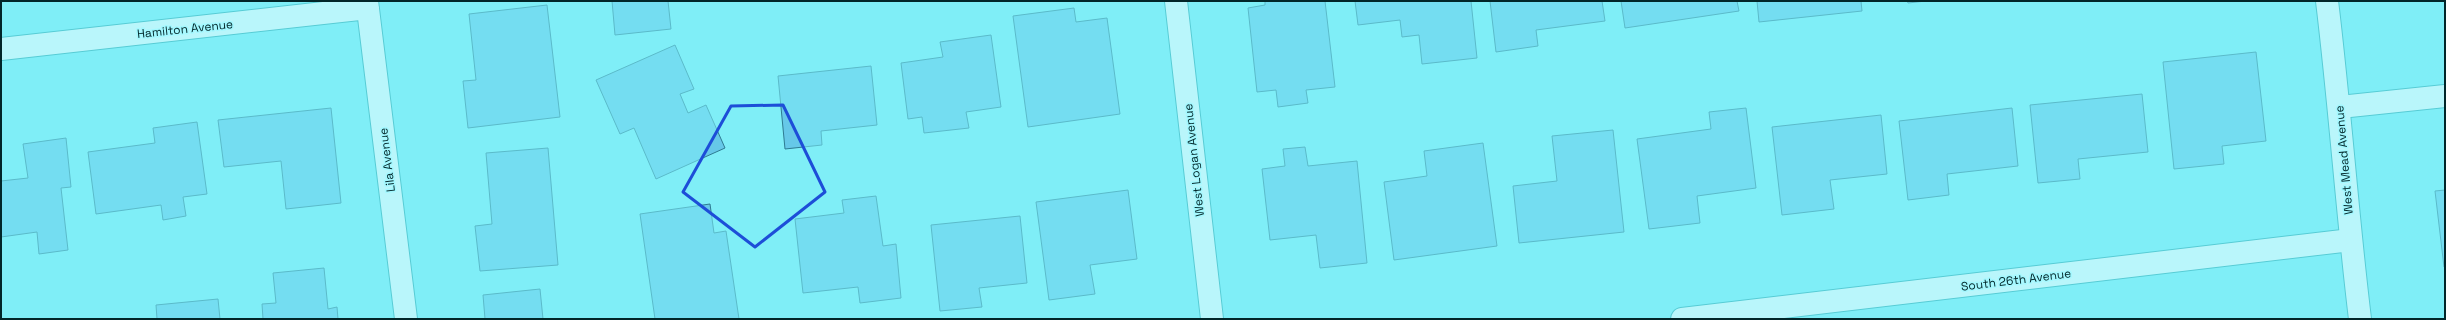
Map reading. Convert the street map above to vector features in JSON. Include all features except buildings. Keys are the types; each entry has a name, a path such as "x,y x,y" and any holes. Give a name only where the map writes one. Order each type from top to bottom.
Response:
{"street":[{"name":"West Logan Avenue","path":"1176,1 1212,319"},
{"name":"West Mead Avenue","path":"2326,1 2340,107 2351,240 2360,319"},
{"name":"Hamilton Avenue","path":"1,49 368,5"},
{"name":"Lila Avenue","path":"368,5 406,319"},
{"path":"2340,107 2445,96"},
{"name":"South 26th Avenue","path":"1682,319 2351,240"}],"highlighted area":[{"path":"783,105 825,192 755,247 683,192 731,106"}]}
